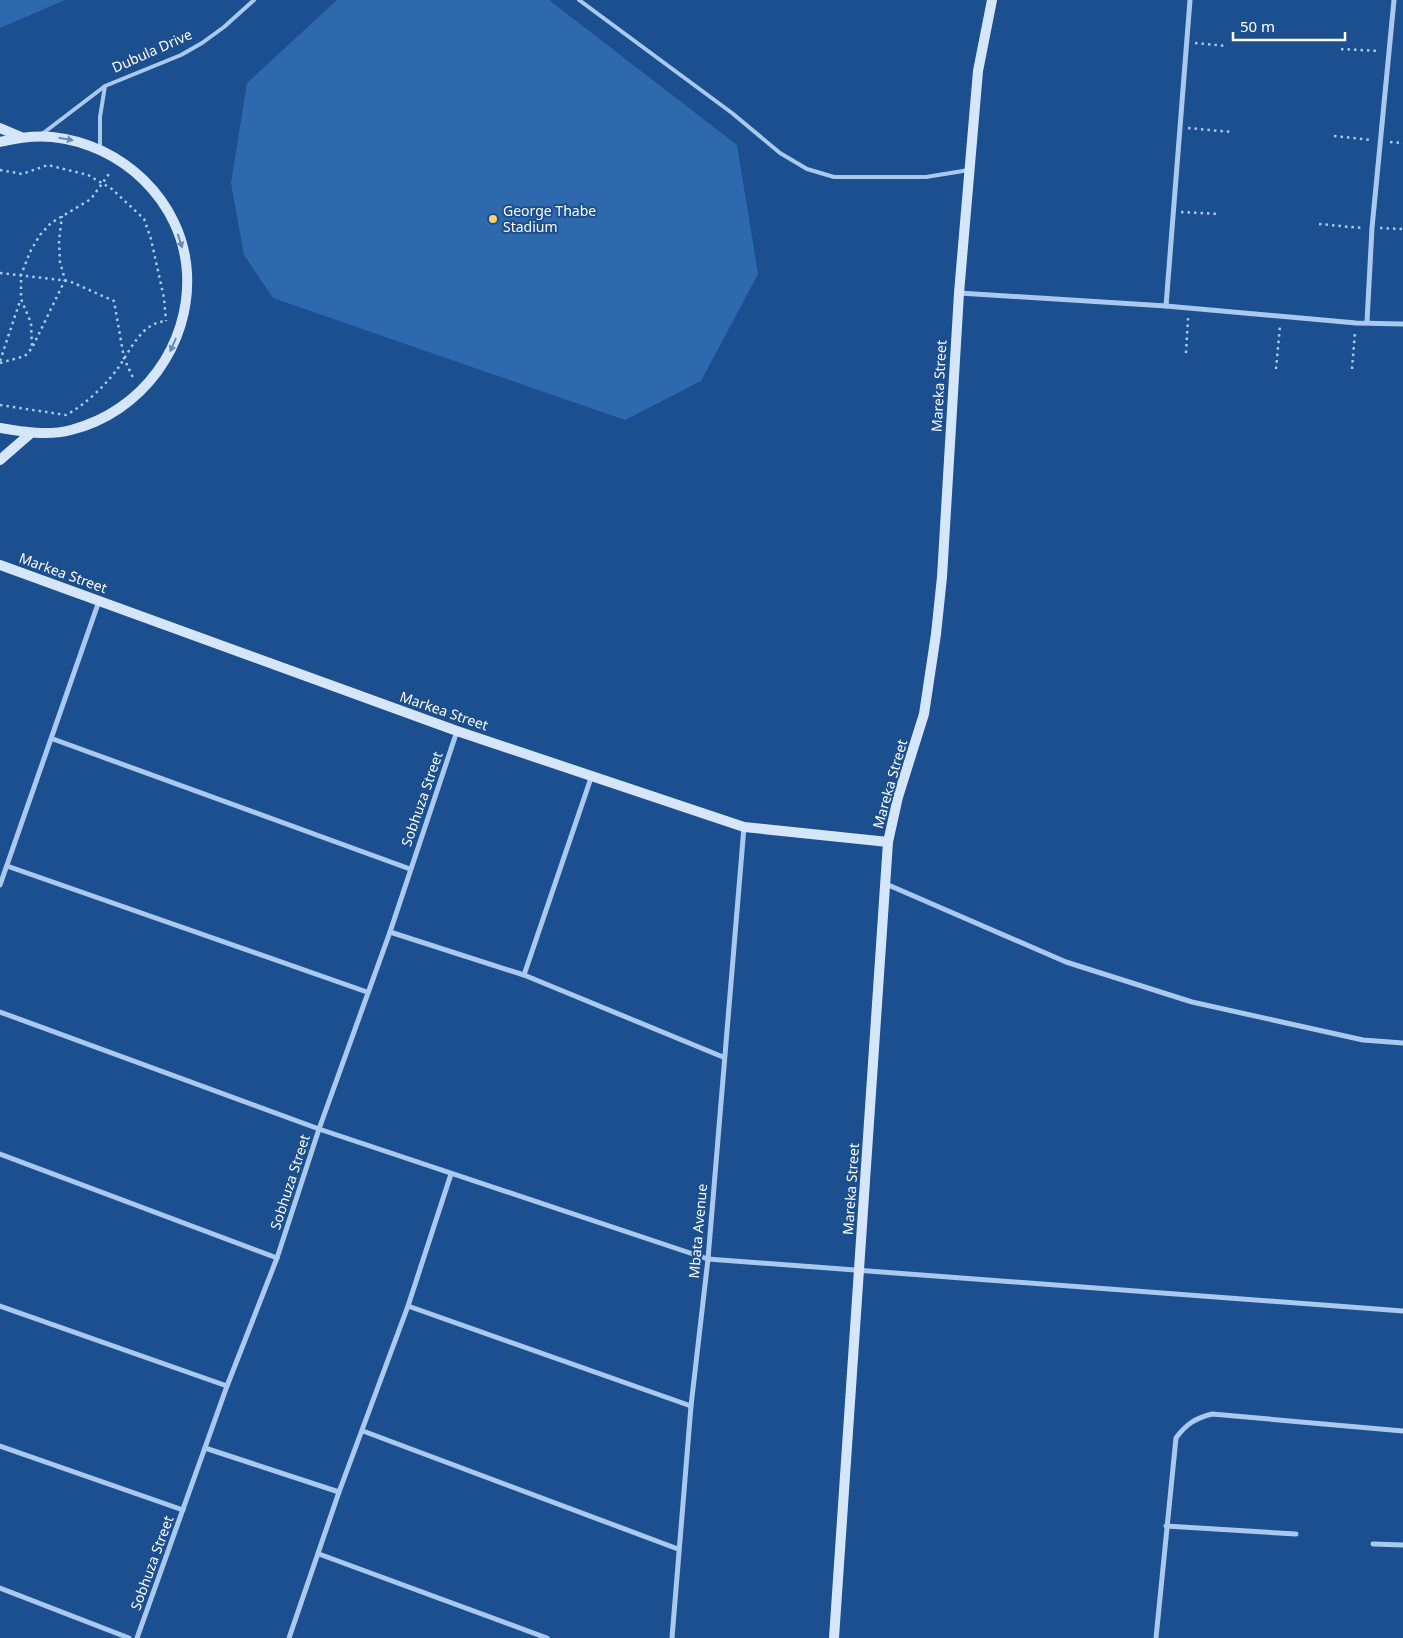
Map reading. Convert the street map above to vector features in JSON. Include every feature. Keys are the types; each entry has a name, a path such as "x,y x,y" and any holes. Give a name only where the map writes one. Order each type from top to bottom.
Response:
{"main road":[{"name":"Mareka Street","path":"834,1638 888,842 898,797 924,714 936,634 942,568 959,293 978,71 992,0"},
{"path":"0,128 21,137"},
{"path":"0,142 21,137 51,136 81,142 118,158 140,175 163,203 173,219 182,245 187,272 187,299 182,326 165,362 140,393 108,416 71,430 31,433 0,428"},
{"path":"0,460 5,453 31,433"},
{"name":"Markea Street","path":"0,565 457,731 744,827 888,842"}],"street":[{"path":"1166,306 1190,0"},
{"path":"1367,322 1380,141 1394,0"},
{"path":"959,293 1166,306 1356,323 1403,324"},
{"path":"0,885 53,739 99,600"},
{"name":"Sobhuza Street","path":"137,1638 227,1386 277,1258 319,1129 390,932 457,731"},
{"path":"53,739 410,869"},
{"path":"524,975 592,775"},
{"name":"Mbata Avenue","path":"672,1638 691,1406 708,1259 723,1057 744,827"},
{"path":"7,866 368,992"},
{"path":"886,884 1066,962 1192,1002 1363,1040 1403,1043"},
{"path":"390,932 524,975 723,1057"},
{"path":"0,1012 319,1129 708,1259 1403,1311"},
{"path":"0,1154 277,1258"},
{"path":"289,1638 339,1492 408,1306 451,1174"},
{"path":"0,1306 227,1386"},
{"path":"408,1306 691,1406"},
{"path":"1156,1638 1176,1438 1188,1424 1198,1418 1212,1414 1403,1431"},
{"path":"362,1431 678,1549"},
{"path":"0,1446 184,1510"},
{"path":"206,1448 339,1492"},
{"path":"1166,1526 1296,1534"},
{"path":"1373,1544 1403,1545"},
{"path":"319,1554 547,1638"},
{"path":"0,1588 129,1638"}],"lane":[{"name":"Dubula Drive","path":"38,137 105,86 181,55 202,44 254,0"},
{"path":"579,0 732,114 780,153 807,169 834,177 926,177 970,169"},
{"name":"Dubula Drive","path":"100,149 100,117 105,86"}],"path":[{"path":"1186,42 1226,46"},
{"path":"1341,49 1389,51"},
{"path":"1179,127 1231,132"},
{"path":"1334,136 1403,143"},
{"path":"0,362 21,299 21,275 30,252 40,235 62,216 91,200 104,184 118,158"},
{"path":"0,170 22,174 48,165 88,174 104,184 144,219 151,239 164,298 166,321 156,322 139,336 118,368 98,390 66,415 0,405"},
{"path":"1172,212 1220,214"},
{"path":"0,362 25,356 32,348 65,280 60,262 59,241 62,216"},
{"path":"0,273 65,280 114,302 124,358 140,393"},
{"path":"21,299 30,323 32,348"},
{"path":"1186,353 1189,309"},
{"path":"1276,369 1280,317"},
{"path":"1352,369 1356,323"}],"shaded area":[{"path":"0,0 65,0 0,28"},
{"name":"George Thabe Stadium","path":"337,0 549,0 737,145 758,274 701,381 625,420 273,298 244,255 231,183 247,83"}],"place":[{"name":"George Thabe Stadium","path":"493,219"}]}
